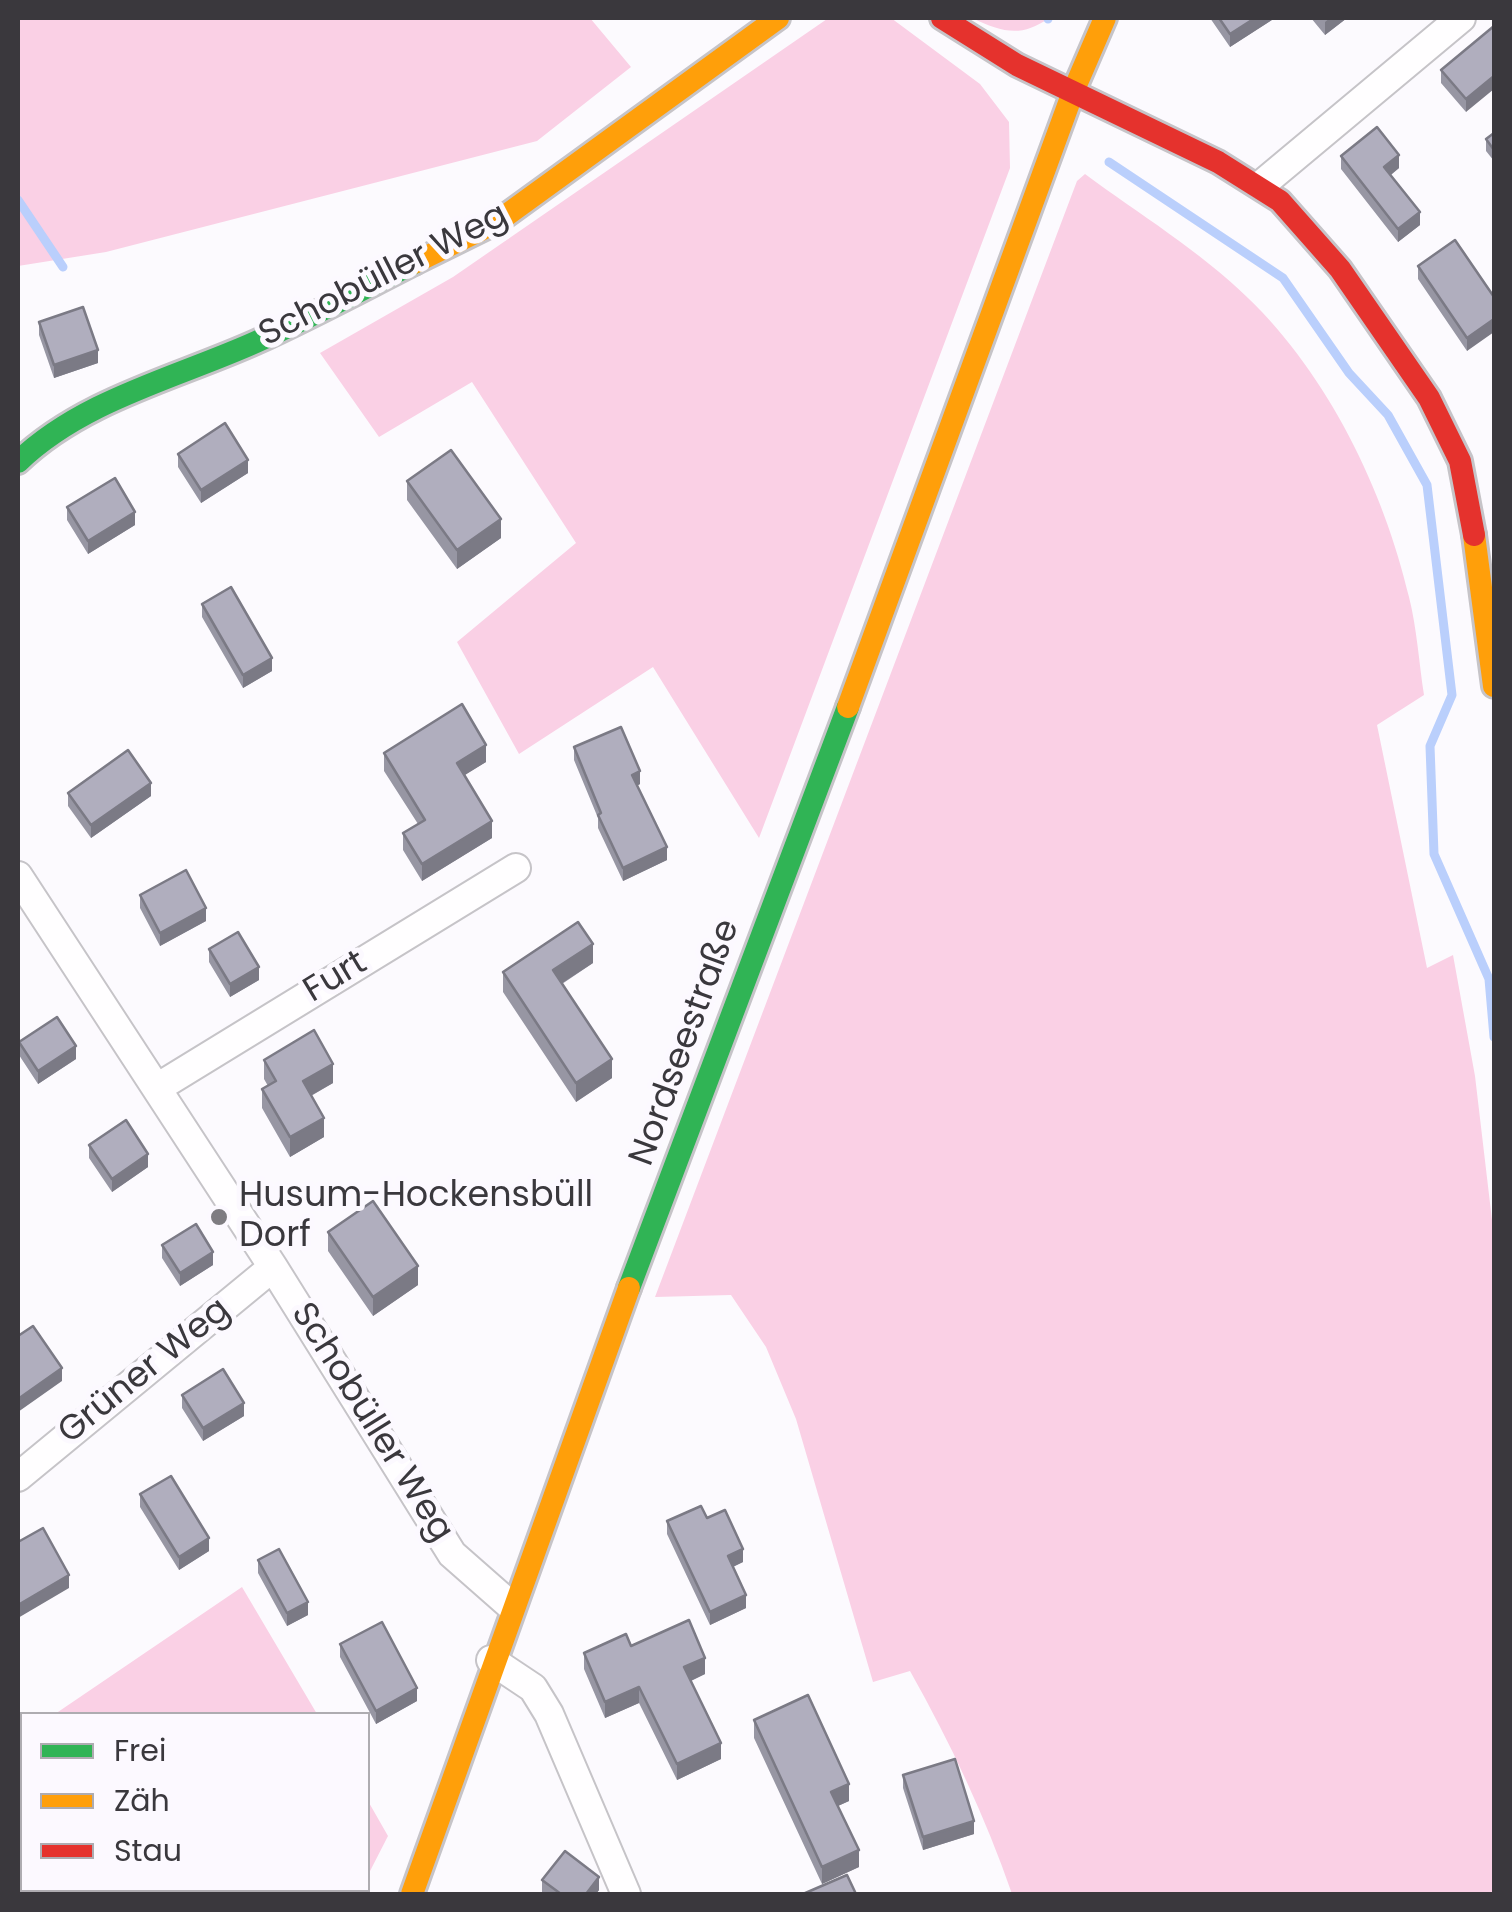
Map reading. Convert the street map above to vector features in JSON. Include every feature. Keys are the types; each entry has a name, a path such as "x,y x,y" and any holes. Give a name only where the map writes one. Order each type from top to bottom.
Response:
{"main road":[{"name":"Schobüller Weg","path":"18,462 42,440 120,398 256,342 497,222 778,18"},
{"path":"942,18 1073,92 1260,185 1352,285 1439,409 1460,459 1494,686"},
{"name":"Nordseestraße","path":"412,1894 510,1604 597,1383 1073,92 1105,18"}],"street":[{"path":"1260,185 1461,18"},
{"name":"Furt","path":"157,1088 516,868"},
{"name":"Schobüller Weg","path":"18,876 273,1267 452,1554 510,1604"},
{"name":"Grüner Weg","path":"18,1476 273,1267"},
{"path":"491,1660 533,1688 549,1714 626,1894"}],"shaded area":[{"path":"18,18 590,18 631,67 537,141 106,252 18,266"},
{"path":"891,18 980,84 1009,122 1010,168 759,838 653,667 519,754 457,642 576,543 472,382 379,437 320,353 453,277 827,19"},
{"path":"972,18 1049,18 1011,31"},
{"path":"1085,174 1229,281 1277,329 1303,362 1328,398 1368,476 1385,516 1409,597 1424,695 1377,725 1427,968 1453,955 1475,1076 1494,1237 1494,1894 1012,1894 966,1781 910,1671 873,1682 796,1419 766,1347 731,1295 655,1297 1077,181"},
{"path":"242,1587 316,1712 58,1712"},
{"path":"370,1804 388,1836 370,1871"},
{"path":"20,1889 358,1892 357,1894 18,1894"}],"building":[{"path":"1219,18 1255,18 1230,34"},
{"path":"1494,26 1494,76 1466,99 1441,70"},
{"path":"1377,127 1399,155 1384,167 1420,212 1398,229 1341,156"},
{"path":"1494,133 1494,150 1486,139"},
{"path":"1455,240 1494,297 1494,319 1467,338 1418,266"},
{"path":"83,307 98,350 54,365 39,322"},
{"path":"225,423 248,460 201,490 178,454"},
{"path":"451,450 501,519 457,550 407,481"},
{"path":"115,478 135,512 88,541 67,507"},
{"path":"231,587 272,658 243,675 202,604"},
{"path":"462,704 486,745 457,763 492,821 422,864 403,833 425,820 384,753"},
{"path":"621,727 640,771 632,775 667,847 623,868 598,815 601,813 574,747"},
{"path":"128,750 151,783 91,825 68,793"},
{"path":"186,870 206,908 160,933 140,895"},
{"path":"578,922 593,944 553,970 612,1059 576,1083 503,972"},
{"path":"238,932 259,967 230,984 209,949"},
{"path":"57,1017 76,1046 38,1071 19,1042"},
{"path":"314,1030 333,1064 303,1081 324,1118 290,1137 262,1089 276,1081 264,1060"},
{"path":"126,1120 148,1154 112,1179 89,1145"},
{"path":"373,1201 418,1266 373,1297 328,1232"},
{"path":"196,1224 213,1252 180,1273 162,1245"},
{"path":"33,1326 62,1368 18,1399 18,1336"},
{"path":"223,1369 244,1403 203,1428 182,1395"},
{"path":"171,1476 209,1538 179,1557 140,1494"},
{"path":"701,1506 707,1518 725,1510 743,1549 728,1556 746,1595 710,1612 667,1521"},
{"path":"43,1528 69,1575 18,1605 18,1542"},
{"path":"279,1549 308,1602 287,1613 258,1560"},
{"path":"689,1620 705,1658 684,1667 721,1743 677,1764 639,1687 605,1702 584,1653 626,1634 631,1646"},
{"path":"382,1622 417,1688 376,1711 340,1644"},
{"path":"808,1695 849,1784 831,1792 859,1850 822,1867 754,1720"},
{"path":"955,1759 974,1821 923,1837 903,1775"},
{"path":"565,1851 599,1877 586,1894 561,1894 542,1880"},
{"path":"847,1875 856,1894 803,1894"}],"waterway":[{"path":"1109,162 1283,278 1349,373 1388,415 1427,485 1452,695 1430,746 1434,854 1489,979 1494,1037"},
{"path":"18,200 63,267"}],"traffic: fast":[{"path":"18,462 43,441 100,406 256,342 414,263"},
{"path":"629,1288 848,707"}],"traffic: slow":[{"path":"414,263 497,222 778,18"},
{"path":"848,707 1073,92 1105,18"},
{"path":"1474,535 1494,686"},
{"path":"412,1894 629,1288"}],"traffic: jam":[{"path":"942,18 1017,65 1218,162 1280,201 1340,269 1429,398 1460,461 1474,535"}],"place":[{"name":"Husum-Hockensbüll Dorf","path":"219,1217"}]}
